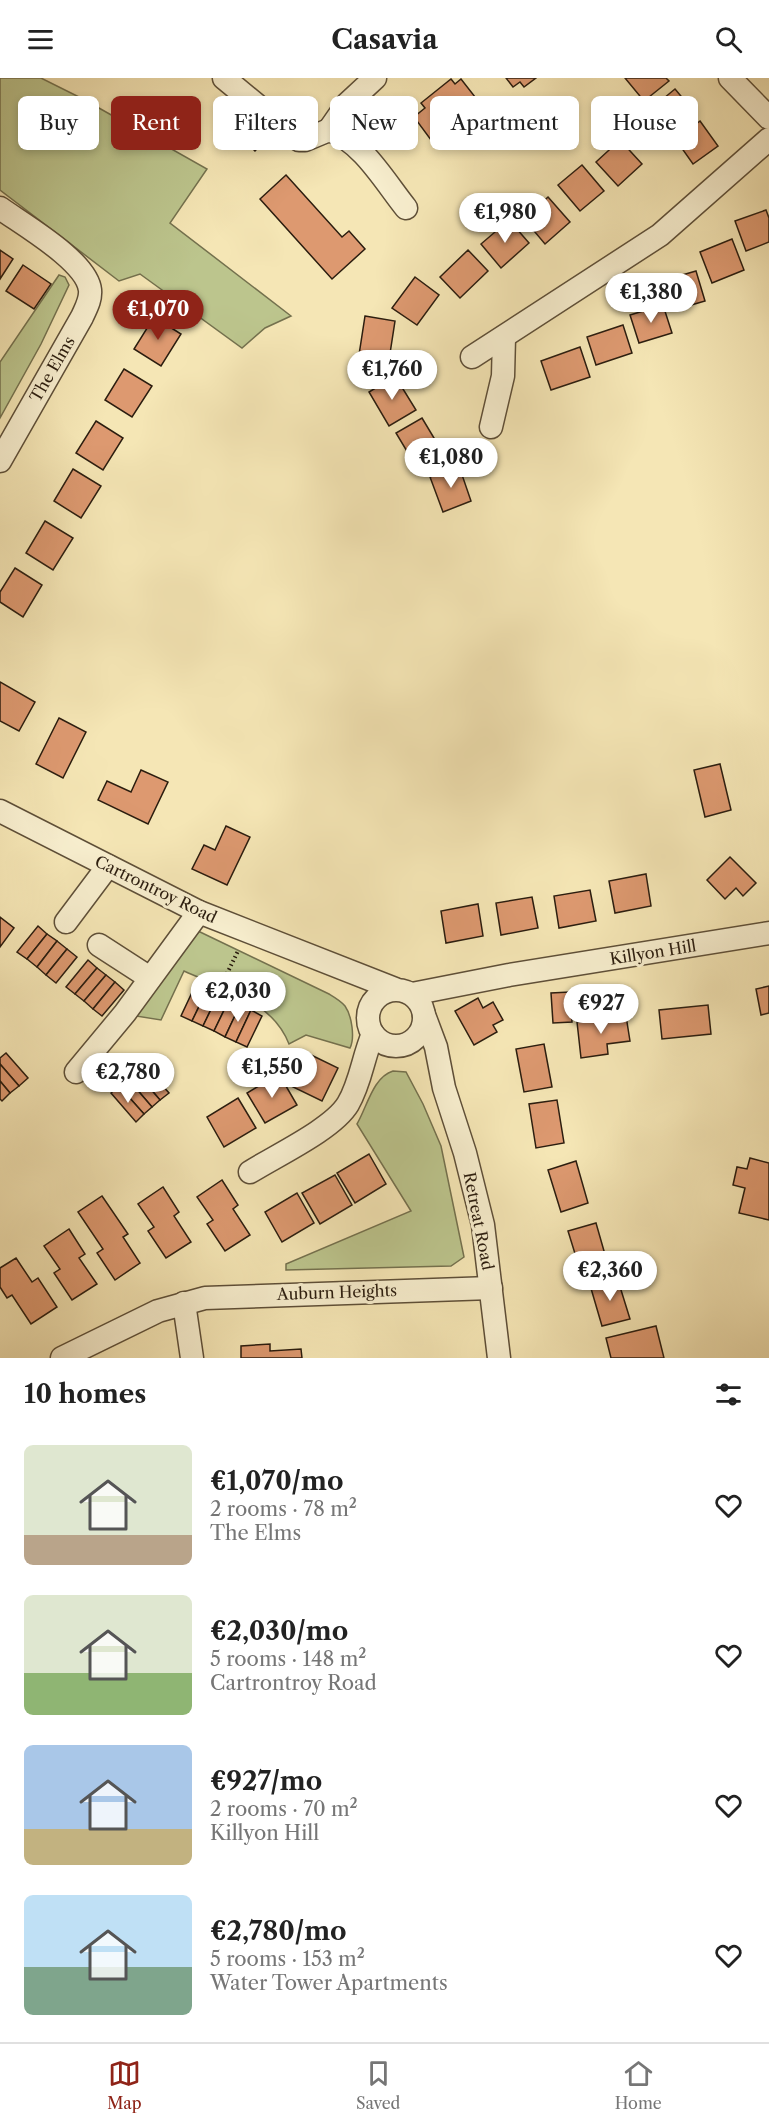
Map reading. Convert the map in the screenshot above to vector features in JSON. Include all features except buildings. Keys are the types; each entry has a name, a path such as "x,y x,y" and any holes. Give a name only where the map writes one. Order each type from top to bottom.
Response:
{"street":[{"path":"224,78 299,140 305,140 329,130 347,104 375,78"},
{"path":"730,78 769,118"},
{"path":"329,130 341,134 350,141 406,208"},
{"path":"472,357 660,235 769,139"},
{"name":"The Elms","path":"0,208 74,264 85,277 90,291 82,317 0,461"},
{"path":"491,427 503,376 504,337"},
{"name":"Cartrontroy Road","path":"0,811 199,912 417,1000"},
{"path":"108,866 75,928 150,978"},
{"path":"76,1071 199,912"},
{"name":"Killyon Hill","path":"417,1000 509,975 769,933"},
{"name":"Cartrontroy Road","path":"315,959 357,992 370,1006"},
{"path":"360,1080 403,1043 421,1031 417,1000 378,995 370,1006 368,1022 373,1034 385,1044 403,1043"},
{"name":"Retreat Road","path":"417,1000 436,1047 444,1088 474,1186 483,1225 499,1358"},
{"path":"250,1173 334,1120 348,1103 360,1080 364,1057 373,1034"},
{"name":"Retreat Road","path":"403,1043 444,1088"},
{"name":"Auburn Heights","path":"62,1358 120,1328 184,1303 226,1295 491,1288"},
{"path":"184,1303 192,1358"}],"path":[{"path":"219,990 248,932"}],"green space":[{"path":"0,78 41,78 77,96 18,96 18,150 99,150 99,108 111,115 111,150 173,150 207,169 170,223 291,316 265,328 242,348 140,274 119,281 0,190"},
{"path":"59,275 65,277 69,285 41,344 0,418 0,362"},
{"path":"198,931 329,994 339,1001 345,1006 351,1021 350,1048 306,1035 289,1044 281,1029 259,1006 230,990 184,971 161,1020 136,1016"},
{"path":"393,1071 406,1072 441,1146 464,1257 451,1266 286,1270 286,1264 411,1211 357,1124 375,1086 386,1074"}]}
